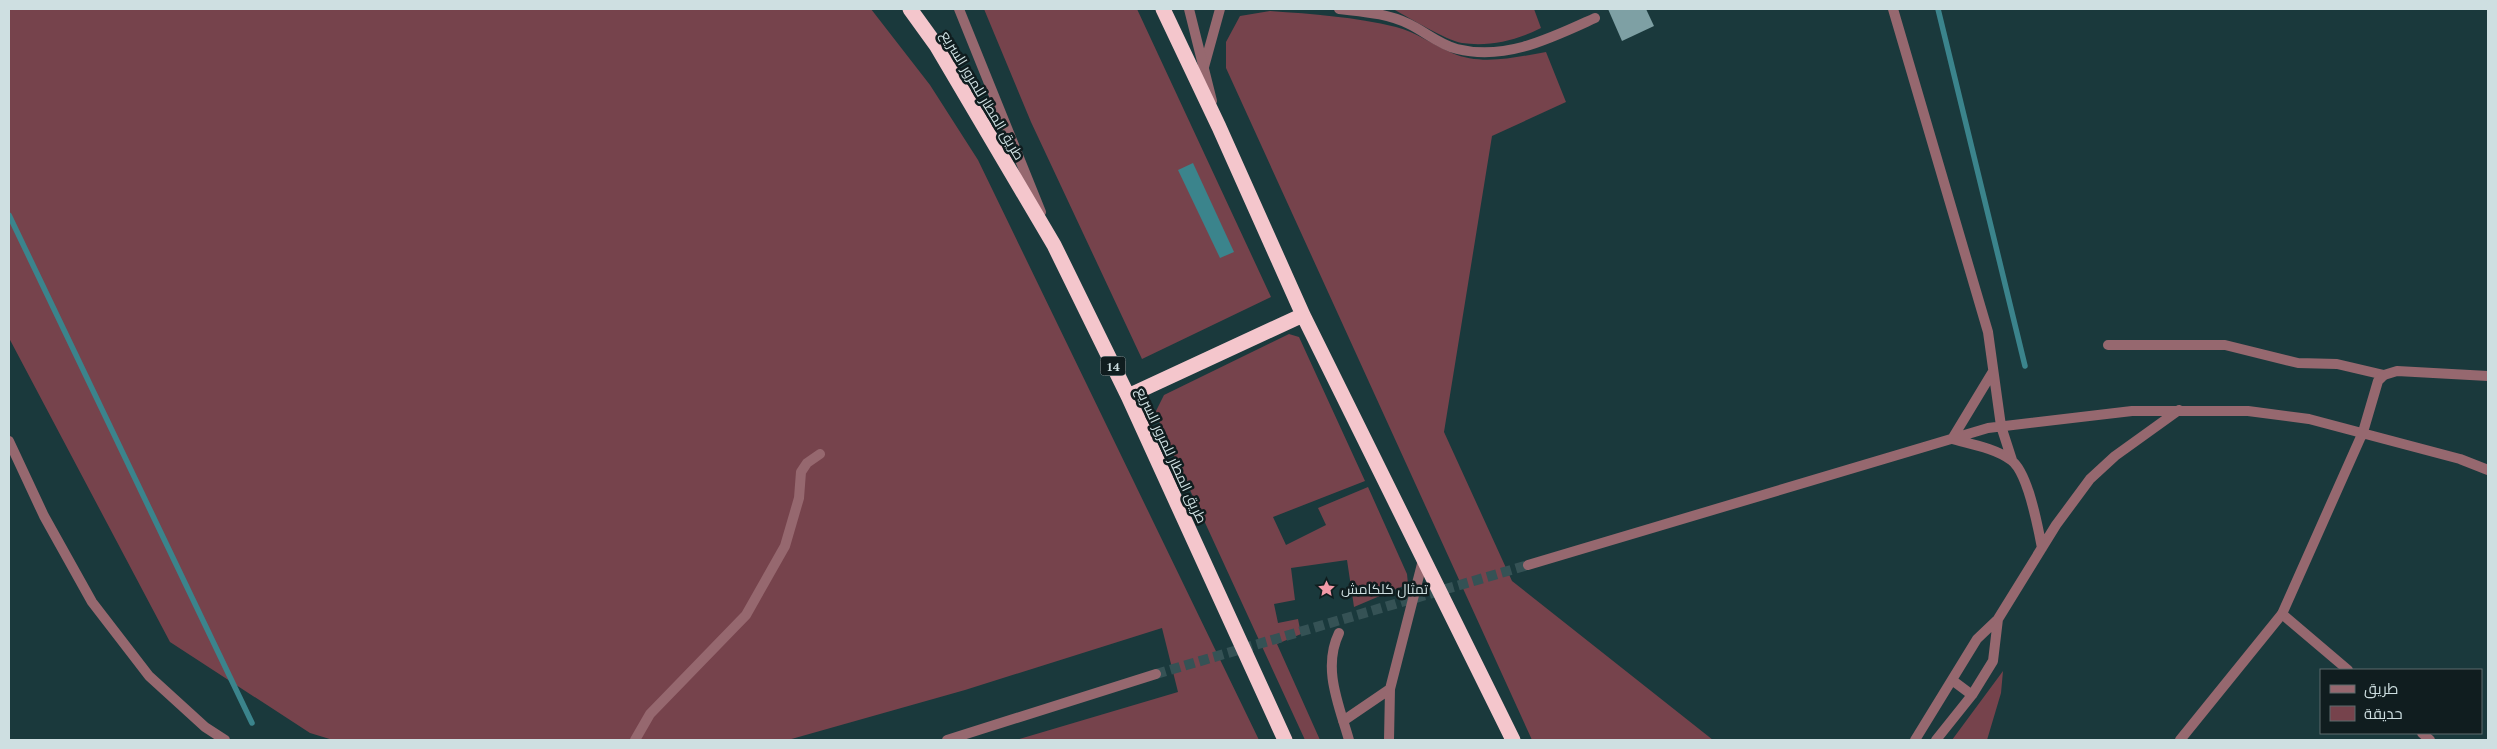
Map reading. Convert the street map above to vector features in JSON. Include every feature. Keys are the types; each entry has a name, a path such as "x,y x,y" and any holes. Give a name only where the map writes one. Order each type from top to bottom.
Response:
{"highway":[{"name":"طريق المطار للمرور السريع","path":"910,9 936,45 1054,245 1128,396 1285,740"},
{"path":"1162,9 1219,127 1303,315 1513,740"},
{"path":"1128,396 1303,315"}],"street":[{"path":"959,9 1054,245"},
{"path":"1190,9 1219,127"},
{"path":"1204,67 1220,9"},
{"path":"1339,9 1383,14 1409,24 1455,48 1483,53 1504,52 1547,40 1595,18"},
{"path":"1893,9 1988,332 2000,426 2012,460 2029,494 2042,548"},
{"path":"2108,345 2225,344 2298,363 2337,364 2384,375"},
{"path":"2180,740 2282,614 2363,432 2378,381 2384,375 2397,370 2488,376"},
{"path":"1952,439 1992,373"},
{"path":"1915,740 1977,639 1998,619 2042,548 2090,479 2115,456 2179,410"},
{"path":"1528,565 2000,426 2132,411 2248,411 2309,419 2460,459 2488,470"},
{"path":"1952,439 1982,447 2012,460"},
{"path":"9,442 44,516 92,602 149,676 205,727 225,740"},
{"path":"635,740 650,714 746,615 785,546 799,498 801,472 807,463 820,454"},
{"path":"1389,740 1390,689 1423,560"},
{"path":"2282,614 2347,669"},
{"path":"1936,740 1972,695 1993,661 1998,619"},
{"path":"1339,633 1333,646 1331,661 1336,696 1349,740"},
{"path":"947,740 1156,674"},
{"path":"1952,680 1972,695"},
{"path":"1343,721 1390,689"}],"green space":[{"path":"9,9 871,9 930,85 978,160 1259,740 1016,740 1178,692 1162,628 965,690 788,740 333,740 310,733 170,642 9,338"},
{"path":"984,9 1137,9 1271,297 1142,359 1031,122"},
{"path":"1393,9 1534,9 1541,28 1503,42 1483,44 1462,43 1437,33"},
{"path":"1270,11 1349,18 1396,27 1411,32 1452,53 1475,59 1511,58 1546,52 1566,102 1492,136 1444,432 1512,581 1713,740 1532,740 1226,68 1226,42 1240,16"},
{"path":"1289,334 1299,337 1365,481 1273,517 1286,545 1326,525 1318,508 1368,487 1407,574 1408,584 1354,607 1347,560 1291,568 1295,600 1274,604 1278,623 1298,619 1301,634 1277,644 1320,740 1305,740 1161,427 1156,411 1164,395"},
{"path":"2003,671 2001,693 1987,740 1952,740"}],"water":[{"path":"1193,163 1234,252 1220,258 1178,170"}],"building":[{"path":"1608,9 1646,9 1654,26 1622,41"}],"waterway":[{"path":"1938,9 2025,366"},
{"path":"9,215 252,723"}],"tunnel":[{"path":"1156,674 1528,565"}],"place":[{"name":"تمثال كلكامش","path":"1327,588"}]}
